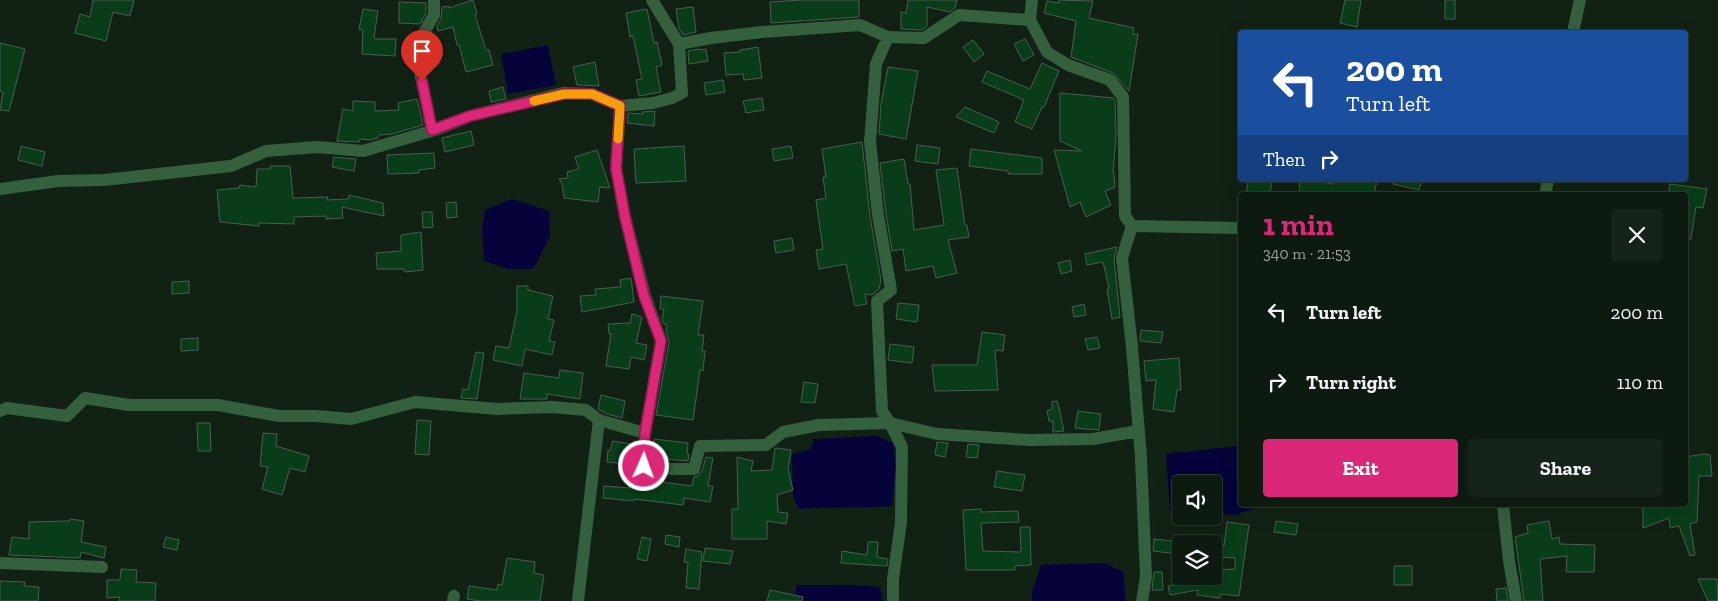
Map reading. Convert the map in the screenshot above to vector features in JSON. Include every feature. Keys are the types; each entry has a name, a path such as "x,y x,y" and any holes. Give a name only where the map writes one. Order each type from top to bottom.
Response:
{"street":[{"path":"432,130 415,48 434,15 434,0"},
{"path":"0,189 58,181 104,180 231,166 266,151 317,147 363,151 470,116 564,94 592,94 620,106 653,103 672,98 682,93 679,44 652,0"},
{"path":"1032,0 1030,20 1047,52 1068,64 1110,80 1123,97 1125,216 1132,226"},
{"path":"1573,30 1580,0"},
{"path":"679,44 762,32 860,25 888,37 924,38 959,15 1030,20"},
{"path":"888,37 876,64 870,142 878,215 891,290 877,301 882,411 902,447 901,522 892,601"},
{"path":"620,106 616,168 625,217 644,296 661,341 645,433 644,466 694,469 700,446 766,446 783,432 819,425 890,423 937,434 1029,440 1093,439 1138,431"},
{"path":"1132,226 1238,228"},
{"path":"1132,226 1122,258 1132,347 1138,431 1146,577 1142,601"},
{"path":"0,411 7,408 67,416 85,398 129,405 218,405 279,416 316,416 351,420 415,402 497,409 552,407 586,410 599,420 645,433"},
{"path":"578,601 599,420"},
{"path":"1503,507 1509,562 1516,601"},
{"path":"0,563 102,567"}],"shaded area":[{"path":"548,45 556,85 508,94 501,54"},
{"path":"512,199 549,211 550,237 533,269 508,269 484,261 482,230 485,210"},
{"path":"877,436 893,443 896,466 892,506 799,509 793,497 792,454 811,449 814,439"},
{"path":"1238,446 1238,507 1258,507 1235,515 1222,514 1222,475 1172,475 1172,511 1170,511 1166,454"},
{"path":"1104,563 1123,572 1126,601 1032,601 1032,593 1041,565"},
{"path":"797,585 880,587 883,601 794,601"}],"building":[{"path":"93,0 134,0 130,16 113,12 106,41 75,33 80,14 90,17"},
{"path":"473,0 477,14 475,15 486,50 489,50 493,65 466,72 453,27 438,31 437,26 441,19 442,7 449,6 449,8"},
{"path":"859,0 859,17 771,23 770,2"},
{"path":"908,0 957,0 955,8 950,12 927,7 927,26 922,30 901,29 901,12 906,13"},
{"path":"1059,0 1093,1 1089,18 1134,28 1133,34 1138,34 1129,91 1113,73 1071,57 1076,21 1044,13 1047,1 1059,3"},
{"path":"1345,0 1361,0 1357,27 1340,23"},
{"path":"1445,0 1455,0 1455,19 1445,19"},
{"path":"399,2 426,3 426,13 420,24 399,23"},
{"path":"693,7 696,32 683,35 679,28 676,9"},
{"path":"363,9 378,11 374,37 375,39 396,39 395,56 362,54 363,30 359,29"},
{"path":"647,9 654,43 657,42 662,65 656,67 661,92 639,96 636,80 642,79 633,36 630,37 626,13"},
{"path":"1025,39 1034,55 1023,61 1014,44"},
{"path":"973,40 984,54 974,62 963,47"},
{"path":"0,43 25,49 9,111 0,110 3,92 0,91"},
{"path":"758,47 762,78 744,80 743,74 726,75 724,53 740,52 740,50"},
{"path":"706,49 708,61 689,64 688,51"},
{"path":"595,62 599,86 577,85 573,67"},
{"path":"1042,63 1059,71 1044,107 1042,107 1032,129 1015,122 1024,100 982,82 987,71 1030,89"},
{"path":"888,67 918,71 906,139 879,134 881,104"},
{"path":"723,80 725,92 706,95 704,83"},
{"path":"503,87 506,99 491,102 489,91"},
{"path":"1060,93 1114,98 1115,100 1116,135 1113,173 1115,187 1105,191 1111,205 1086,217 1080,202 1070,207 1054,150 1082,151 1060,141"},
{"path":"762,98 764,110 746,113 743,101"},
{"path":"417,99 423,125 392,134 379,135 378,138 370,140 360,139 359,142 337,141 343,109 353,111 353,101 375,102 375,111 399,110 398,103"},
{"path":"965,107 999,122 994,133 956,117"},
{"path":"655,111 654,126 627,123 628,113 643,114 642,112"},
{"path":"471,131 474,145 445,152 442,138"},
{"path":"862,142 870,216 881,280 879,289 872,295 865,294 867,304 855,306 846,264 819,269 816,250 823,249 816,200 826,198 823,177 826,177 822,149"},
{"path":"917,145 940,148 938,164 915,161"},
{"path":"21,146 45,152 42,166 18,160"},
{"path":"684,146 686,181 636,183 634,149"},
{"path":"791,146 793,158 774,161 772,149"},
{"path":"971,149 1042,158 1042,174 1008,174 1008,171 969,166"},
{"path":"597,150 610,188 600,187 598,202 564,198 562,184 559,179 568,178 567,172 579,169 575,157"},
{"path":"434,153 435,168 419,170 419,173 388,174 387,155"},
{"path":"334,157 356,159 354,171 332,167"},
{"path":"904,159 908,184 910,184 914,230 944,225 936,170 957,168 965,225 967,225 969,237 948,240 957,273 936,278 933,266 906,271 903,249 892,251 880,163"},
{"path":"270,166 290,166 293,198 328,197 327,200 348,199 349,195 383,203 384,216 342,207 343,218 326,219 326,216 294,217 294,224 259,223 259,226 220,222 217,190 239,188 240,185 256,187 257,169 270,169"},
{"path":"1248,182 1272,182 1270,192 1246,192"},
{"path":"1300,182 1333,184 1333,182 1377,182 1375,192 1299,192"},
{"path":"1393,182 1421,182 1419,190 1393,184"},
{"path":"1670,184 1707,189 1703,208 1696,207 1691,239 1688,239 1688,192 1669,192"},
{"path":"456,202 457,217 447,218 446,203"},
{"path":"422,212 432,212 433,227 423,228"},
{"path":"421,232 423,270 405,272 404,269 377,269 376,253 401,251 401,235"},
{"path":"792,238 794,250 776,253 774,241"},
{"path":"1117,247 1114,259 1120,317 1112,319 1107,289 1109,288 1103,262 1087,265 1085,254"},
{"path":"1070,260 1072,271 1061,274 1058,263"},
{"path":"631,278 634,302 582,312 580,296 596,295 595,289 621,287 620,280"},
{"path":"189,281 189,293 172,294 172,282"},
{"path":"517,286 528,286 528,290 553,296 548,319 554,320 549,341 555,342 552,355 525,349 522,366 493,360 496,346 509,348 517,311"},
{"path":"661,296 703,301 698,335 704,335 702,351 705,351 703,371 700,370 693,420 656,415 669,342 666,331 667,325 662,320 664,309 660,309"},
{"path":"898,303 919,305 917,322 896,319"},
{"path":"1084,304 1086,315 1074,317 1072,307"},
{"path":"632,314 642,317 636,343 647,345 644,360 631,357 629,369 606,366 611,334 609,334 608,324 630,323"},
{"path":"1141,330 1163,332 1161,343 1140,341"},
{"path":"982,332 1005,335 1003,351 995,350 998,390 935,391 932,365 977,365"},
{"path":"1097,337 1100,348 1088,350 1085,339"},
{"path":"198,338 198,350 181,351 181,339"},
{"path":"890,344 914,347 912,363 888,360"},
{"path":"476,352 484,353 477,399 461,398 463,389 468,390"},
{"path":"1179,358 1181,390 1177,390 1174,412 1153,409 1156,380 1146,381 1144,361"},
{"path":"560,370 583,373 580,399 547,394 547,399 520,399 524,373 559,378"},
{"path":"804,382 818,384 815,403 801,402"},
{"path":"601,395 625,401 622,418 607,414 598,409"},
{"path":"1057,401 1064,431 1053,432 1053,421 1049,421 1047,411 1052,409 1052,402"},
{"path":"1078,411 1101,414 1099,430 1075,428"},
{"path":"417,420 431,421 429,455 415,454"},
{"path":"197,423 210,423 211,451 198,451"},
{"path":"263,433 277,434 276,446 309,456 305,472 290,468 282,495 262,489 268,467 260,466"},
{"path":"654,439 688,443 688,461 652,458"},
{"path":"613,441 637,445 636,465 607,462 608,450 610,451"},
{"path":"937,442 948,443 945,457 935,455"},
{"path":"968,444 979,445 977,458 966,457"},
{"path":"775,448 791,450 788,469 793,490 777,495 778,512 788,513 786,524 767,521 767,539 732,539 732,509 738,509 737,457 753,461 751,471 772,470"},
{"path":"1710,455 1712,476 1699,476 1697,522 1690,524 1695,555 1690,556 1679,526 1670,528 1669,518 1643,528 1643,508 1688,507 1688,457"},
{"path":"706,457 713,458 708,486 713,486 710,502 684,498 683,505 634,499 633,501 603,498 604,486 629,488 630,478 692,486 694,477 698,476 702,471"},
{"path":"997,471 1025,475 1022,491 994,487"},
{"path":"981,509 981,512 1018,511 1019,522 981,523 983,551 1021,552 1020,527 1030,527 1031,565 1015,566 1015,570 966,570 963,510"},
{"path":"70,519 84,521 81,542 106,547 104,558 81,552 80,558 9,555 12,537 29,539 29,522 69,521"},
{"path":"1276,521 1298,524 1296,535 1274,532"},
{"path":"1549,521 1552,539 1559,537 1560,544 1595,545 1594,572 1566,572 1567,556 1540,559 1543,601 1524,601 1515,537 1528,533 1527,525"},
{"path":"1227,522 1249,525 1239,596 1221,594 1220,598 1197,595 1198,590 1170,595 1168,586 1173,585 1222,585 1222,570 1235,569 1235,558 1222,557 1222,545 1224,546"},
{"path":"666,535 680,537 679,547 665,544"},
{"path":"166,537 179,540 177,550 163,547"},
{"path":"642,537 651,539 647,561 637,559"},
{"path":"1154,539 1172,541 1172,553 1153,551"},
{"path":"868,542 878,542 877,557 888,559 887,566 841,563 842,551 867,555"},
{"path":"705,548 733,551 730,564 703,561"},
{"path":"686,549 702,552 699,589 686,588 688,562 684,562"},
{"path":"507,558 535,562 534,573 544,575 540,601 481,601 467,599 469,586 497,590 498,584 502,585"},
{"path":"1394,566 1412,566 1412,585 1394,585"},
{"path":"121,569 137,570 136,582 156,583 155,601 119,601 120,597 107,598 107,580 120,580"},
{"path":"1154,572 1162,572 1163,590 1152,590"},
{"path":"1698,579 1717,579 1718,601 1708,601"},
{"path":"0,581 25,582 24,586 39,587 38,601 0,601"},
{"path":"1506,588 1508,601 1497,601 1496,589"},
{"path":"770,590 803,597 802,601 767,601"}],"slow traffic":[{"path":"534,101 564,94 592,94 620,106 618,139"}],"route":[{"path":"422,81 432,130 470,116 564,94 592,94 620,106 616,168 625,217 644,296 661,341 645,433 644,466"}]}
